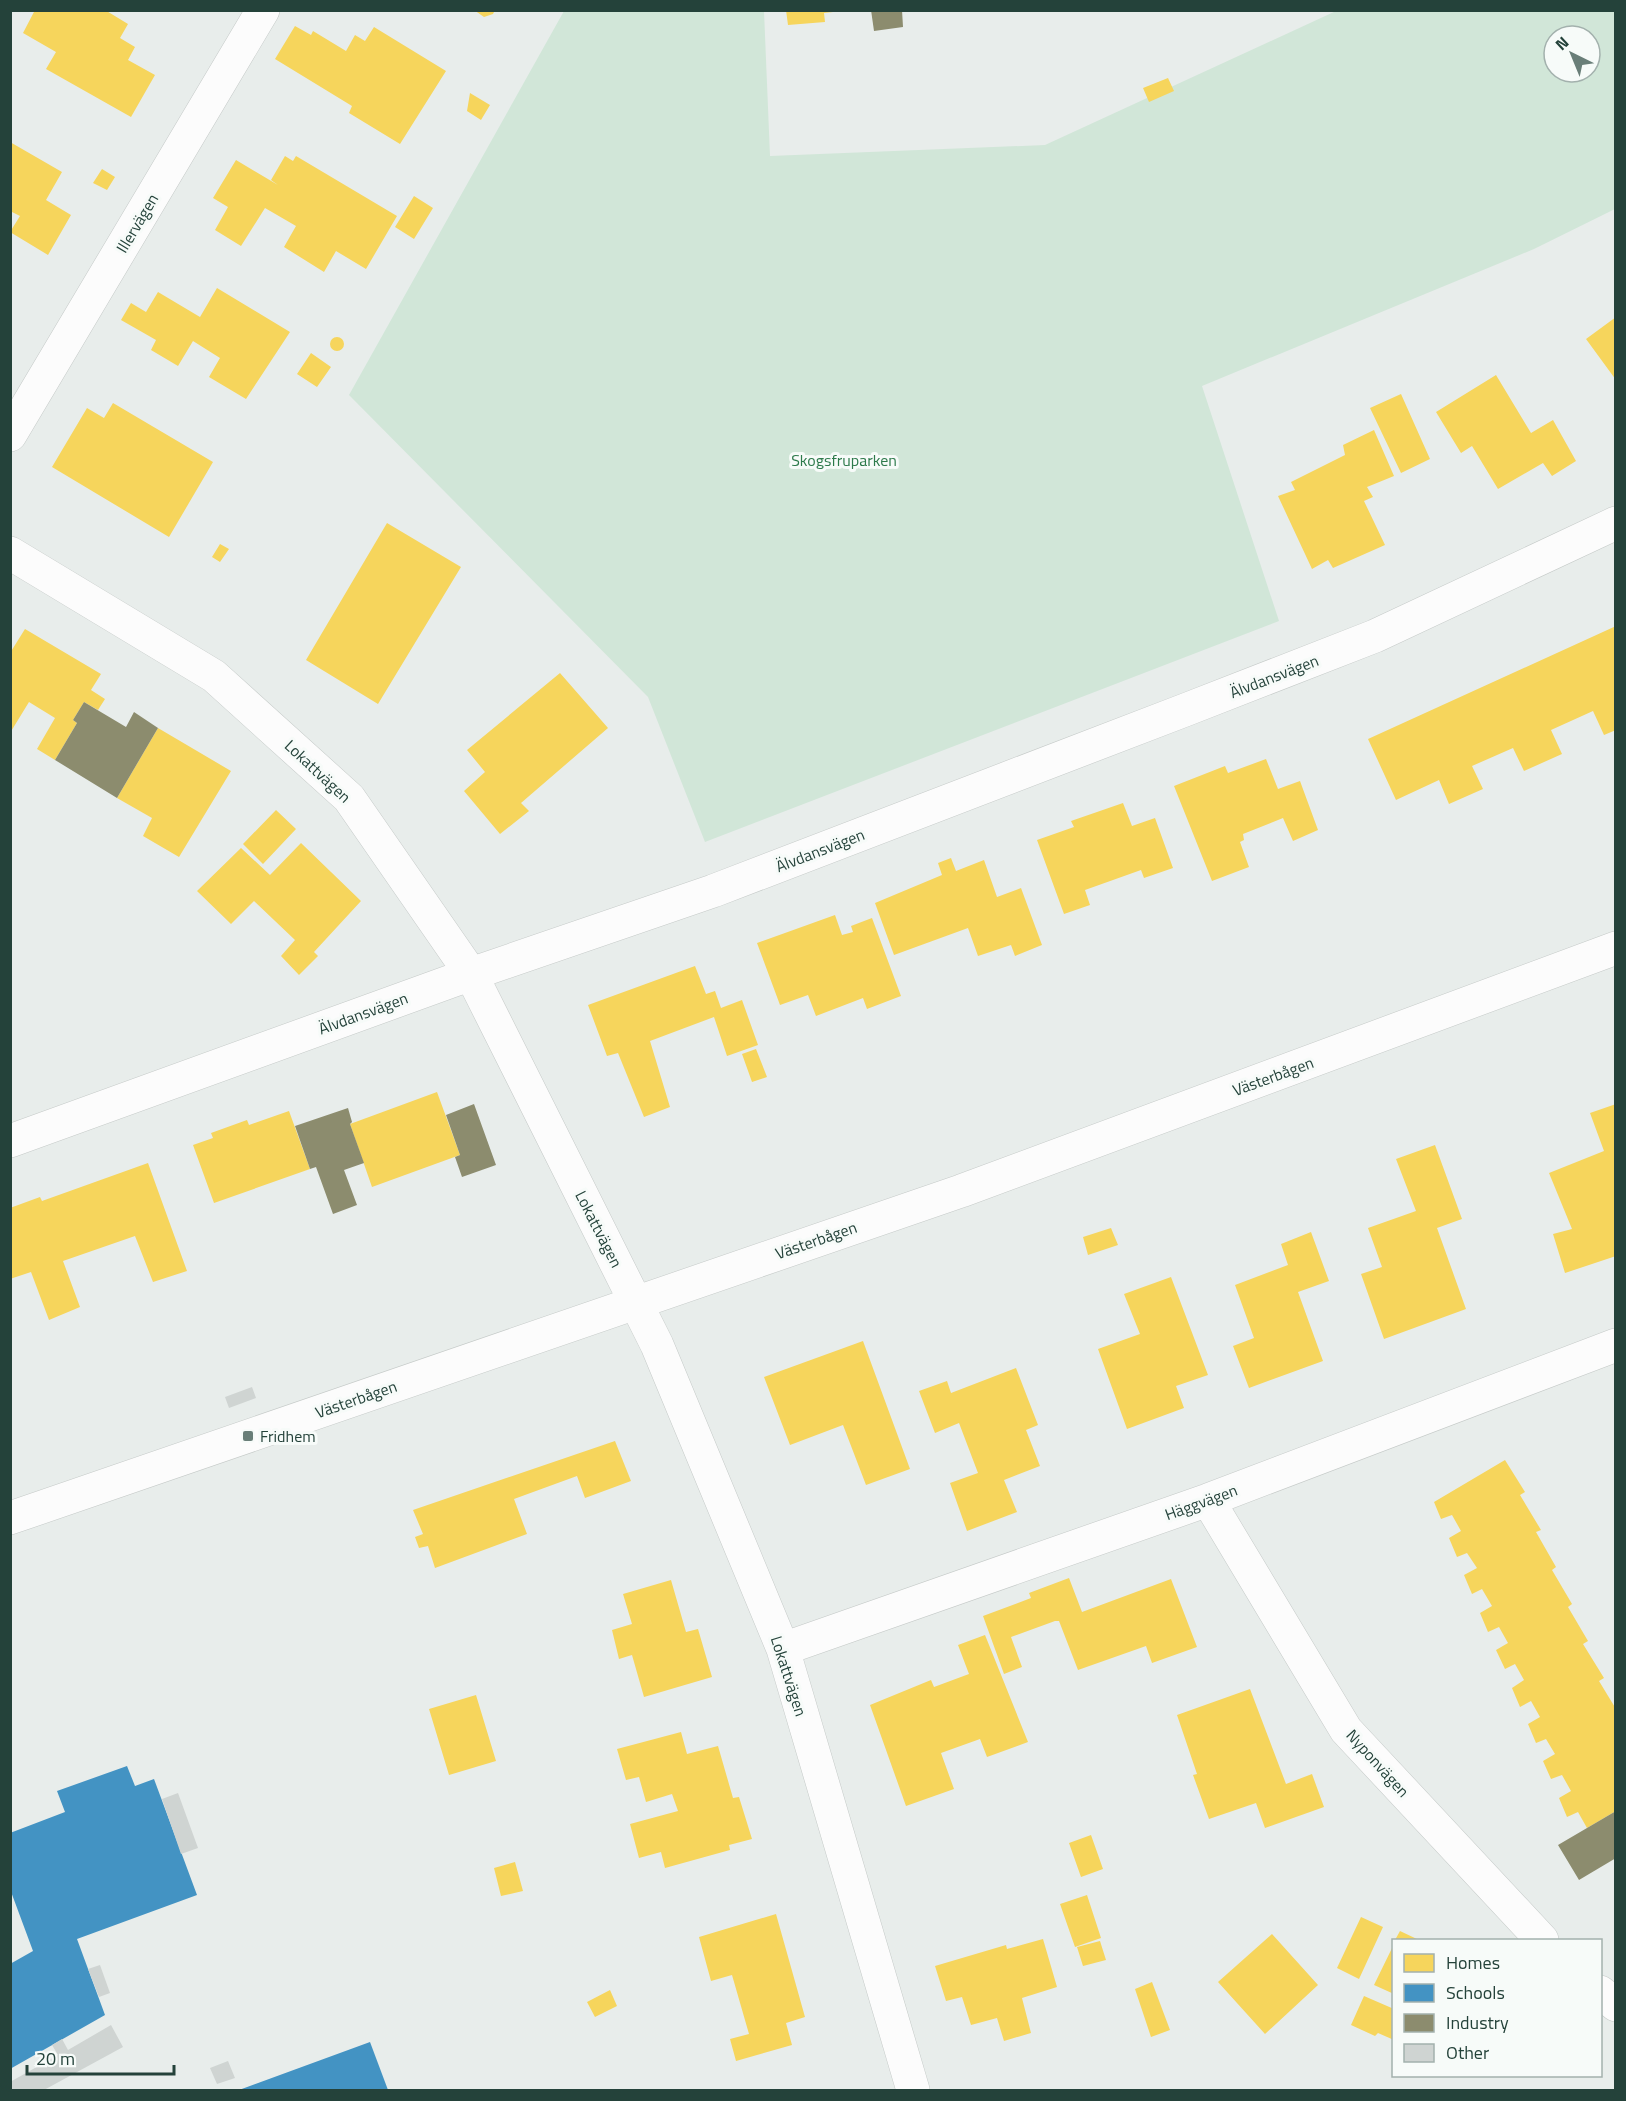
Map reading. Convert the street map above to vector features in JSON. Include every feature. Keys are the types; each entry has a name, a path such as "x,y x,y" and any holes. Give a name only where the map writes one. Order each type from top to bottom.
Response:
{"street":[{"name":"Illervägen","path":"10,435 263,10"},
{"name":"Älvdansvägen","path":"10,1141 471,974 713,891 1375,636 1616,523"},
{"name":"Lokattvägen","path":"10,553 214,676 349,798 471,974 636,1301 676,1388 783,1649 914,2091"},
{"name":"Västerbågen","path":"10,1518 961,1191 1616,948"},
{"name":"Häggvägen","path":"783,1649 1208,1500 1616,1345"},
{"name":"Nyponvägen","path":"1208,1500 1346,1730 1540,1939"},
{"path":"1602,1994 1616,2005"}],"green space":[{"name":"Skogsfruparken","path":"564,11 764,11 770,156 1045,145 1336,11 1615,11 1615,209 1534,249 1202,386 1279,621 705,842 648,697 349,395"}],"building: Homes":[{"path":"35,10 105,10 128,24 120,38 135,47 128,60 155,75 131,117 46,69 56,52 23,33"},
{"path":"474,10 495,10 493,14 484,17"},
{"path":"786,10 833,10 833,12 824,13 825,22 788,25"},
{"path":"295,26 311,35 313,31 346,51 355,35 365,41 374,27 446,71 400,144 349,113 352,106 275,59"},
{"path":"1168,78 1174,91 1149,102 1143,88"},
{"path":"470,93 490,105 481,120 467,111"},
{"path":"10,142 62,172 46,200 71,215 48,255 10,232 20,216 10,211"},
{"path":"285,156 293,161 296,156 397,216 366,269 336,251 324,272 284,247 296,226 265,208 241,246 215,230 228,207 213,198 236,160 278,185 271,180"},
{"path":"102,169 115,177 107,190 93,183"},
{"path":"414,196 433,208 414,239 395,227"},
{"path":"217,288 290,332 246,399 209,377 220,358 193,341 178,366 151,350 156,340 121,320 131,303 146,312 158,292 200,317"},
{"path":"1616,317 1616,380 1586,339"},
{"path":"334,337 340,337 344,344 340,351 334,351 330,347 330,341"},
{"path":"311,353 331,367 317,387 297,374"},
{"path":"1496,375 1531,433 1553,420 1576,461 1552,476 1543,463 1498,489 1472,446 1461,453 1436,412"},
{"path":"1401,394 1430,459 1401,473 1370,408"},
{"path":"113,403 213,462 169,537 52,467 87,408 104,418"},
{"path":"1374,430 1394,476 1367,487 1373,497 1364,501 1385,545 1333,568 1328,560 1312,569 1278,496 1295,490 1291,482 1345,455 1343,445"},
{"path":"387,523 461,567 378,704 306,660"},
{"path":"220,544 229,549 220,562 212,557"},
{"path":"1616,626 1616,730 1604,735 1593,711 1551,730 1562,754 1524,771 1513,748 1472,766 1483,789 1449,804 1439,780 1396,800 1368,739"},
{"path":"25,629 101,674 91,690 105,699 98,710 84,702 73,720 77,723 55,760 37,749 55,718 29,702 10,733 10,653"},
{"path":"560,673 608,728 521,803 529,811 500,834 464,791 485,772 467,750"},
{"path":"158,728 231,771 179,857 143,836 152,818 117,798"},
{"path":"1266,759 1278,789 1300,781 1318,830 1293,841 1283,818 1243,834 1244,840 1240,842 1249,867 1212,881 1174,786 1225,766 1228,773"},
{"path":"1123,803 1132,826 1155,818 1173,868 1144,878 1141,870 1085,890 1090,905 1064,914 1037,840 1074,827 1071,821"},
{"path":"276,810 296,829 263,864 243,844"},
{"path":"301,843 361,901 314,952 318,956 299,975 281,956 295,940 254,901 231,924 197,891 241,848 270,875"},
{"path":"951,858 956,871 984,860 997,897 1021,888 1042,945 1015,956 1011,945 978,956 968,928 894,955 875,903 942,875 938,863"},
{"path":"835,915 842,935 853,932 851,926 872,918 901,996 867,1009 863,998 816,1016 808,995 780,1005 757,943"},
{"path":"695,966 706,994 715,991 721,1008 742,1000 758,1045 727,1056 714,1017 650,1041 670,1107 644,1117 618,1053 607,1056 588,1005"},
{"path":"756,1049 767,1077 752,1082 742,1054"},
{"path":"437,1092 460,1155 372,1187 350,1124"},
{"path":"1616,1104 1616,1256 1565,1273 1553,1234 1572,1229 1549,1173 1604,1151 1590,1113"},
{"path":"289,1111 310,1169 214,1203 193,1145 213,1138 211,1133 247,1120 249,1125"},
{"path":"1435,1145 1462,1219 1437,1228 1466,1309 1384,1339 1361,1274 1382,1267 1368,1228 1416,1211 1396,1159"},
{"path":"148,1163 187,1271 153,1282 135,1236 63,1261 80,1307 49,1320 31,1272 10,1279 10,1208 40,1197 42,1201"},
{"path":"1111,1228 1118,1245 1088,1255 1083,1237"},
{"path":"1311,1232 1329,1281 1298,1292 1323,1361 1249,1388 1233,1346 1254,1338 1235,1285 1288,1265 1281,1244"},
{"path":"1171,1277 1208,1375 1176,1386 1184,1408 1127,1429 1098,1349 1140,1334 1124,1294"},
{"path":"863,1341 910,1469 866,1485 843,1425 790,1445 764,1377"},
{"path":"1016,1368 1038,1425 1026,1430 1040,1466 1004,1480 1017,1512 967,1531 950,1483 978,1473 959,1423 935,1433 919,1391 947,1381 951,1393"},
{"path":"615,1441 631,1481 585,1498 577,1476 514,1499 527,1534 435,1568 428,1546 419,1548 415,1537 423,1534 413,1510"},
{"path":"1505,1460 1525,1492 1520,1495 1541,1530 1536,1532 1556,1567 1552,1570 1572,1604 1568,1607 1588,1641 1583,1644 1604,1678 1599,1681 1616,1709 1616,1811 1587,1828 1578,1812 1567,1817 1559,1798 1571,1791 1562,1775 1551,1779 1543,1761 1555,1754 1546,1739 1536,1743 1528,1724 1540,1717 1531,1701 1520,1707 1512,1688 1524,1680 1515,1664 1505,1669 1496,1650 1508,1643 1499,1627 1488,1632 1480,1613 1492,1606 1482,1589 1472,1594 1464,1575 1477,1568 1467,1553 1457,1557 1449,1538 1461,1531 1452,1515 1441,1519 1434,1502"},
{"path":"1069,1578 1082,1612 1171,1579 1197,1647 1152,1663 1146,1646 1078,1670 1059,1621 1055,1621 1011,1637 1022,1667 1004,1674 983,1616 1031,1598 1029,1593"},
{"path":"671,1580 686,1632 698,1629 712,1677 644,1697 632,1655 619,1659 612,1630 632,1624 623,1594"},
{"path":"985,1635 1028,1742 987,1757 980,1739 941,1753 954,1789 906,1806 870,1705 931,1680 934,1687 969,1674 958,1645"},
{"path":"1250,1689 1286,1784 1312,1774 1324,1807 1265,1828 1256,1803 1209,1819 1193,1775 1197,1774 1177,1715"},
{"path":"476,1695 496,1761 449,1775 429,1709"},
{"path":"681,1732 687,1754 718,1746 733,1798 739,1797 752,1839 729,1845 730,1850 665,1868 661,1852 639,1858 630,1824 678,1811 672,1794 646,1802 639,1777 626,1780 617,1749"},
{"path":"1091,1835 1103,1869 1081,1877 1069,1843"},
{"path":"515,1862 523,1891 501,1896 494,1868"},
{"path":"1087,1895 1101,1938 1075,1947 1060,1904"},
{"path":"776,1914 805,2017 786,2023 792,2045 736,2061 730,2039 749,2034 732,1975 711,1981 699,1937"},
{"path":"1361,1917 1383,1927 1359,1979 1337,1968"},
{"path":"1400,1931 1417,1939 1396,1939"},
{"path":"1272,1934 1318,1985 1265,2034 1218,1982"},
{"path":"1043,1939 1057,1987 1022,1998 1031,2033 1004,2041 997,2018 971,2025 962,1997 946,2001 935,1966 1006,1945 1007,1949"},
{"path":"1100,1941 1106,1960 1083,1966 1077,1947"},
{"path":"1392,1948 1392,1993 1374,1985"},
{"path":"1152,1982 1170,2030 1151,2037 1135,1989"},
{"path":"610,1990 617,2006 595,2017 587,2002"},
{"path":"1364,1996 1392,2008 1392,2039 1378,2033 1375,2036 1351,2025"}],"building: Schools":[{"path":"127,1766 135,1786 154,1779 197,1895 77,1939 105,2015 10,2069 10,1964 33,1951 10,1889 10,1833 65,1812 57,1791"},
{"path":"370,2042 388,2090 239,2090"}],"building: Industry":[{"path":"871,10 902,10 903,27 874,31"},
{"path":"84,702 126,727 134,712 158,728 117,798 55,760 77,723 73,720"},
{"path":"474,1104 496,1165 462,1177 455,1157 460,1155 446,1115"},
{"path":"348,1108 352,1122 350,1124 364,1163 344,1170 357,1205 333,1214 316,1167 310,1169 295,1126"},
{"path":"1616,1811 1616,1858 1579,1880 1558,1845"}],"building: Other":[{"path":"252,1387 256,1398 229,1408 225,1397"},
{"path":"178,1793 198,1848 181,1854 162,1799"},
{"path":"100,1965 110,1993 99,1997 88,1969"},
{"path":"111,2025 123,2047 44,2090 10,2090 10,2082 58,2055 52,2045 62,2039 68,2050"},
{"path":"228,2061 235,2078 217,2084 210,2068"}],"place":[{"name":"Fridhem","path":"248,1436"}]}
